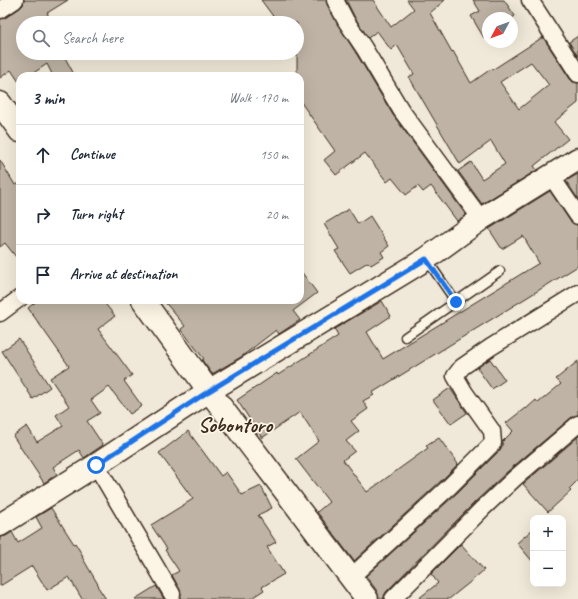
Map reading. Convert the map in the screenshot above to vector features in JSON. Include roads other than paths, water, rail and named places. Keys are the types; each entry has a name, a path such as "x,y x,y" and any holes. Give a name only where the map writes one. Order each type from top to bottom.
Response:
{"street":[{"path":"0,10 15,0"},
{"path":"335,0 346,21 401,110 481,219"},
{"path":"530,0 578,74"},
{"path":"0,103 16,125"},
{"path":"0,525 96,465 209,391 426,259 481,219 578,159"},
{"path":"550,176 578,216"},
{"path":"350,577 450,486 493,443 492,431 455,376 462,367 491,347 578,293"},
{"path":"0,313 16,301"},
{"path":"146,304 209,391 367,599"},
{"path":"393,599 483,508 515,478 578,424"},
{"path":"96,465 172,594"}],"lane":[{"path":"426,259 456,302"},
{"path":"405,337 500,271"}],"district":[{"name":"Sobontoro","path":"235,425"}]}
